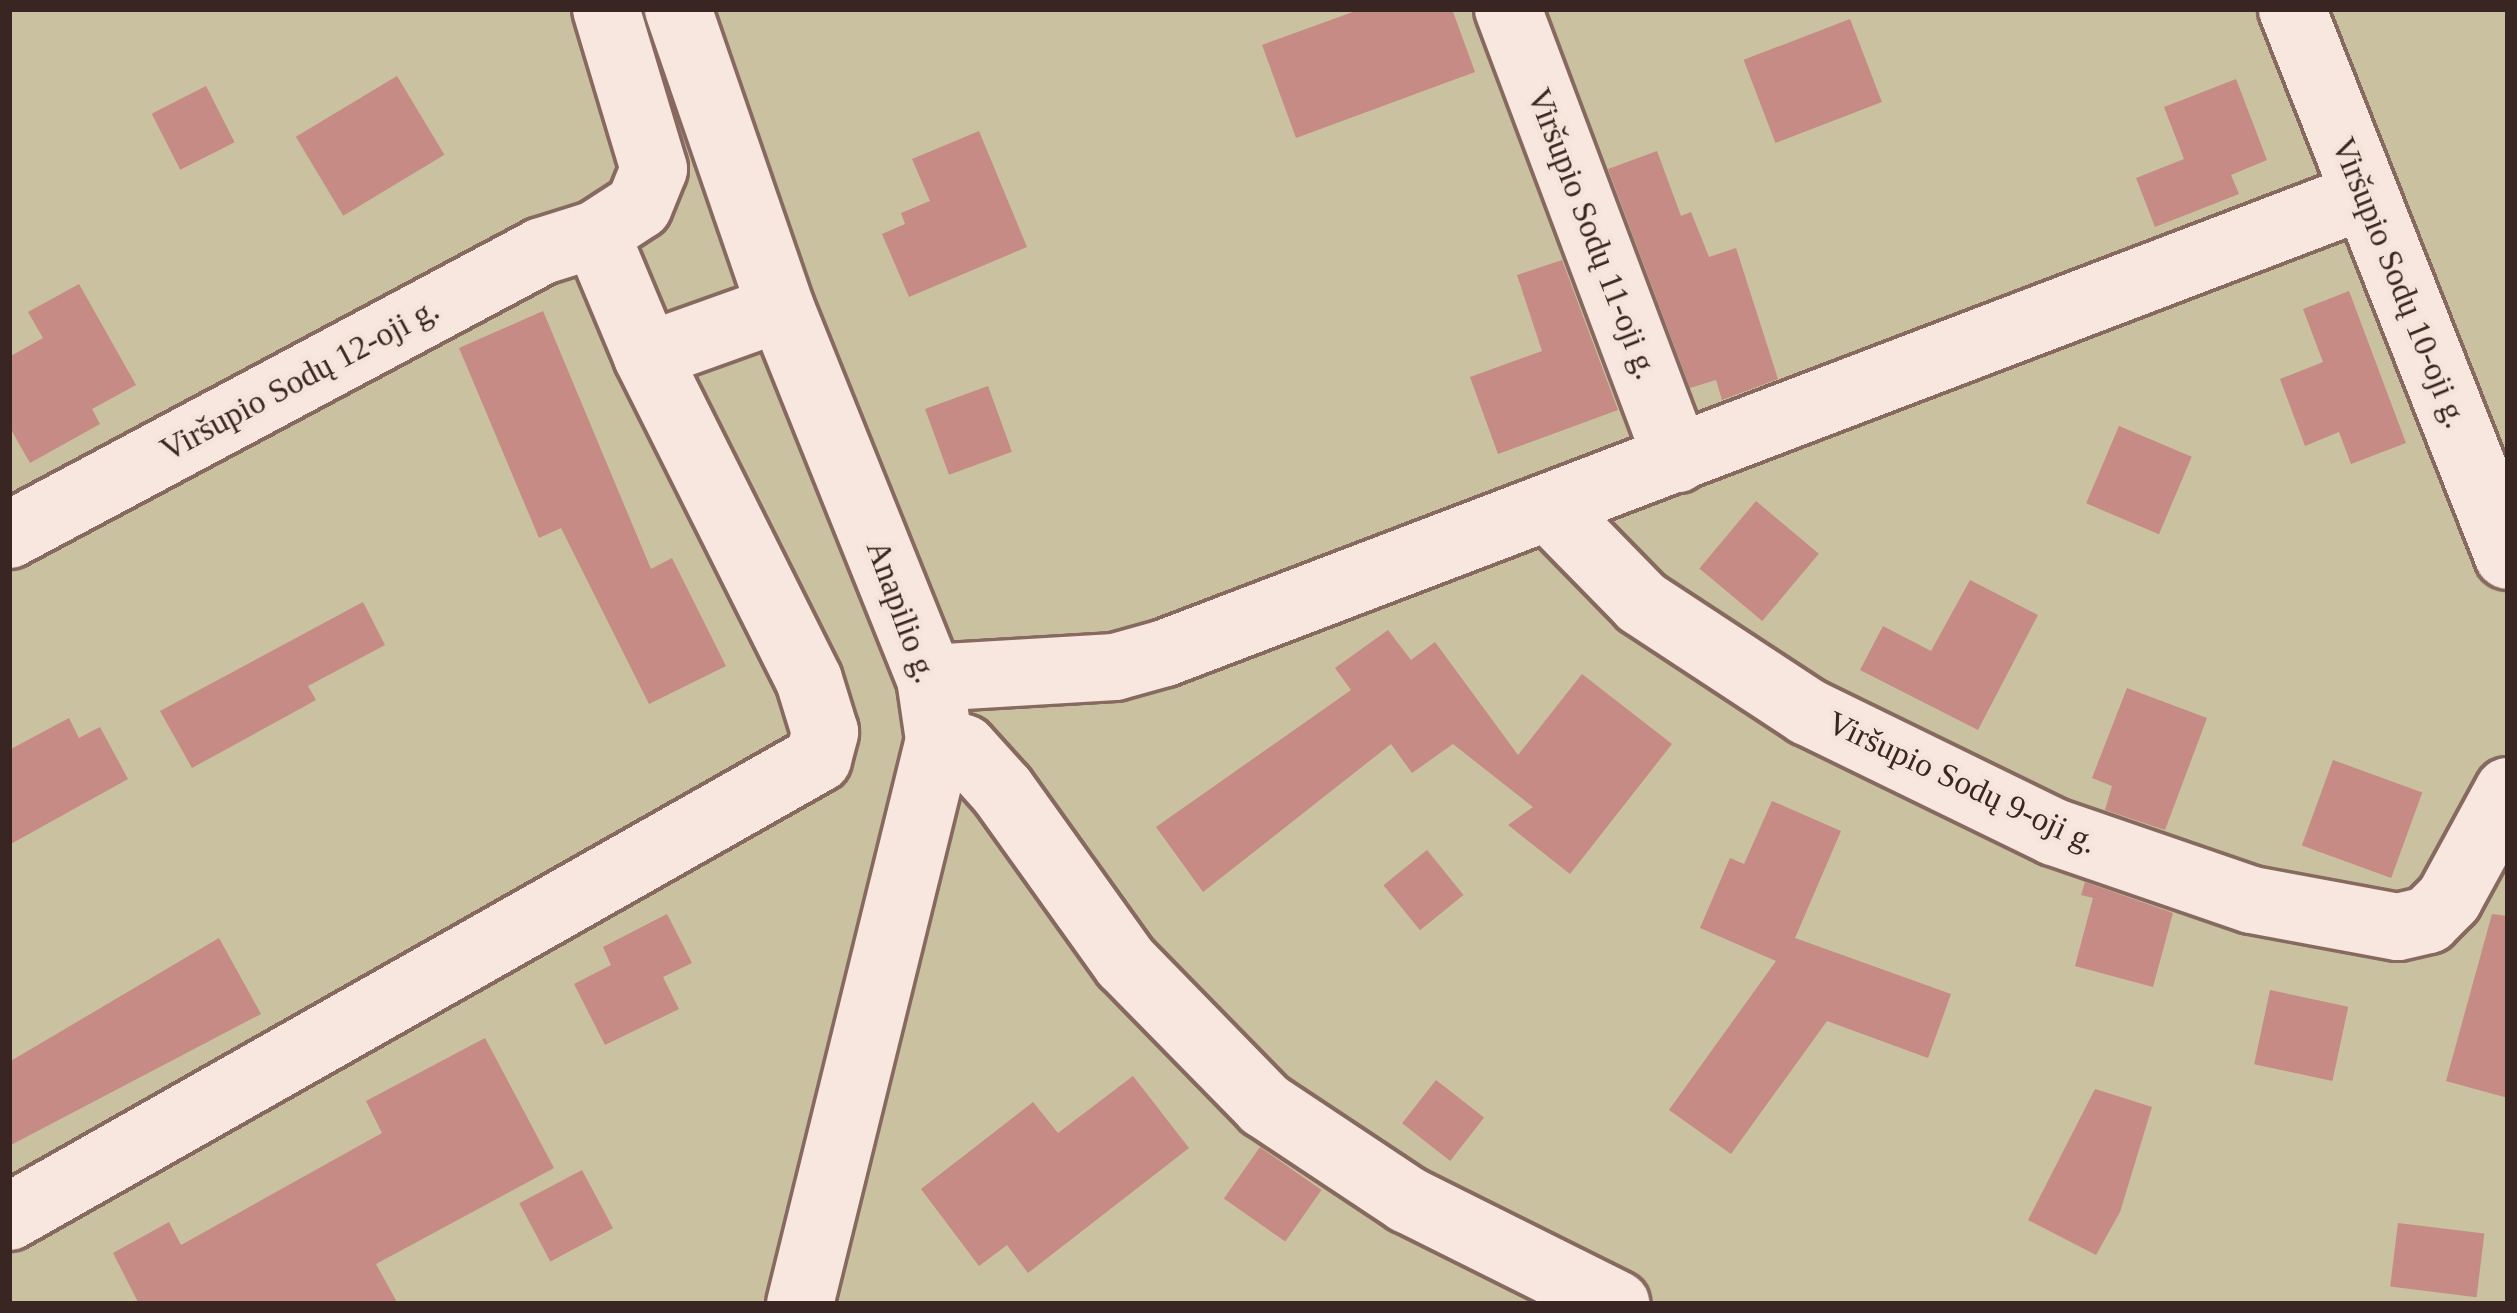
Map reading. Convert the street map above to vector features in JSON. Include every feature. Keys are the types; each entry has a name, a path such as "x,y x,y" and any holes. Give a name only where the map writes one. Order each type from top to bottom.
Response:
{"street":[{"name":"Viršupio Sodų 12-oji g.","path":"9,535 542,251 596,234 639,206 654,169 606,9"},
{"name":"Anapilio g.","path":"678,9 781,308 934,709"},
{"name":"Viršupio Sodų 11-oji g.","path":"1508,9 1677,459"},
{"name":"Viršupio Sodų 10-oji g.","path":"2292,9 2508,556"},
{"path":"934,709 1115,667 1549,508 2363,196"},
{"path":"9,1217 818,758 824,732 808,680 647,356 596,234"},
{"path":"647,356 781,308"},
{"name":"Viršupio Sodų 9-oji g.","path":"1549,508 1642,603 1808,712 2054,832 2252,900 2398,927 2428,920 2449,899 2508,791"},
{"path":"800,1304 934,709"},
{"path":"934,709 1002,790 1126,963 1265,1105 1408,1200 1617,1304"}],"shaded area":[{"path":"9,9 2508,9 2508,1304 9,1304"}],"building":[{"path":"1361,9 1452,9 1475,72 1296,138 1262,45"},
{"path":"1850,19 1882,102 1775,143 1744,60"},
{"path":"397,76 444,155 343,216 296,137"},
{"path":"2236,79 2267,160 2231,175 2239,194 2155,227 2136,178 2184,159 2164,107"},
{"path":"206,86 235,142 180,170 152,114"},
{"path":"979,131 1027,247 909,297 882,234 905,224 901,213 930,201 912,159"},
{"path":"1657,151 1681,216 1691,212 1709,257 1736,248 1778,379 1722,400 1716,380 1690,388 1608,169"},
{"path":"1562,260 1618,410 1498,454 1470,377 1542,351 1517,275"},
{"path":"79,284 136,385 92,409 100,424 30,463 9,426 9,357 43,338 28,312"},
{"path":"2349,291 2406,443 2351,464 2339,432 2305,446 2280,379 2323,362 2303,309"},
{"path":"543,311 651,569 672,558 726,666 649,704 561,528 539,538 459,348"},
{"path":"988,386 1012,452 949,475 925,409"},
{"path":"2119,426 2192,457 2159,534 2086,503"},
{"path":"1756,501 1819,554 1762,621 1699,568"},
{"path":"1970,580 2038,615 1978,730 1860,670 1883,626 1931,651"},
{"path":"363,602 385,645 308,686 316,700 192,768 160,711"},
{"path":"1388,630 1411,660 1435,642 1518,755 1582,674 1672,744 1570,874 1508,825 1533,807 1453,744 1412,773 1391,744 1203,892 1156,827 1351,690 1335,668"},
{"path":"2127,688 2207,718 2165,830 2105,810 2112,786 2092,778"},
{"path":"69,718 79,738 100,727 128,779 9,845 9,750"},
{"path":"2333,760 2422,792 2391,878 2302,846"},
{"path":"1772,801 1841,831 1795,938 1951,994 1928,1058 1827,1021 1731,1154 1669,1110 1776,961 1700,928 1730,858 1744,864"},
{"path":"1427,850 1464,895 1420,930 1383,885"},
{"path":"2085,882 2173,913 2153,987 2075,966 2093,898 2081,895"},
{"path":"667,914 692,963 663,977 679,1009 605,1045 574,984 611,965 603,947"},
{"path":"2492,914 2508,916 2508,1098 2446,1081"},
{"path":"219,938 261,1014 9,1146 9,1062"},
{"path":"2270,990 2348,1007 2332,1081 2254,1064"},
{"path":"485,1038 554,1168 376,1264 398,1304 139,1304 113,1253 169,1222 181,1245 382,1133 366,1101"},
{"path":"1133,1076 1189,1148 1028,1273 1007,1245 979,1266 921,1189 1033,1102 1058,1133"},
{"path":"1436,1080 1484,1118 1450,1161 1402,1123"},
{"path":"2095,1089 2152,1107 2120,1212 2096,1255 2028,1220"},
{"path":"1260,1147 1321,1190 1285,1242 1224,1199"},
{"path":"582,1170 613,1228 550,1262 519,1203"},
{"path":"2398,1223 2484,1234 2477,1297 2390,1287"}]}
